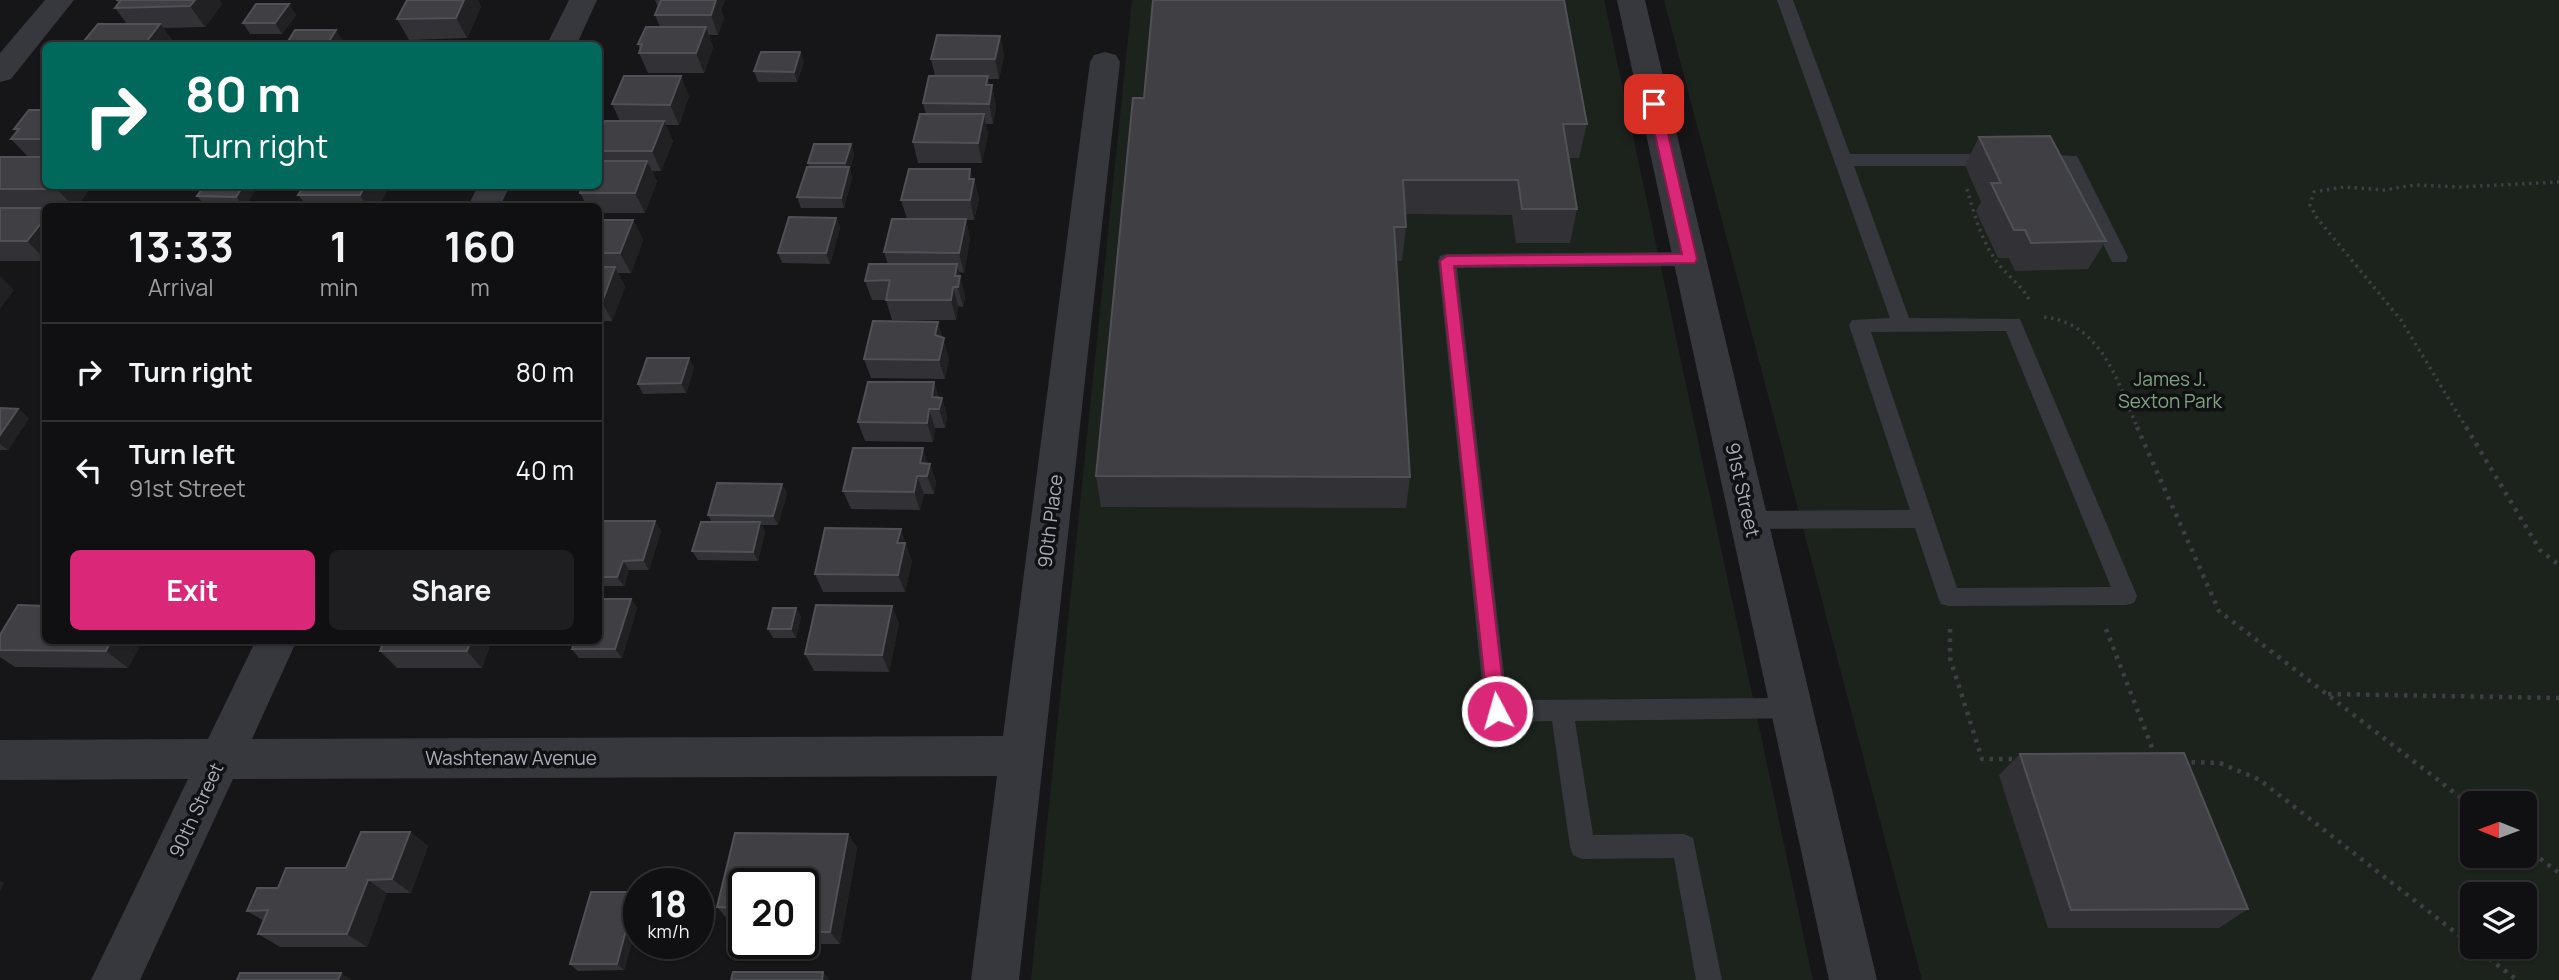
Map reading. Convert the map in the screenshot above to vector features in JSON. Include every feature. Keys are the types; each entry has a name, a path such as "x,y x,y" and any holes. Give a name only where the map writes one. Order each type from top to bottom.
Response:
{"street":[{"path":"0,72 60,0"},
{"path":"563,42 583,0"},
{"name":"91st Street","path":"1631,0 1853,980"},
{"name":"90th Place","path":"995,980 1105,62"},
{"name":"90th Street","path":"115,980 275,644"},
{"name":"Washtenaw Avenue","path":"0,760 1023,756"}],"lane":[{"path":"1785,0 1902,324"},
{"path":"1843,160 2071,160 2119,257"},
{"path":"1690,259 1447,261 1497,711 1791,708"},
{"path":"2012,324 2126,596 1949,597 1859,326 2012,324"},
{"path":"1749,520 1923,519"},
{"path":"1562,710 1582,847 1684,846 1709,980"}],"path":[{"path":"1964,180 1973,211 1997,264 2023,286"},
{"path":"2559,182 2460,187 2415,185 2384,190 2344,187 2314,192 2310,205 2317,218 2401,320 2540,550 2559,565"},
{"path":"2012,324 2037,317 2059,318 2087,334 2105,354 2219,611 2460,797"},
{"path":"1950,658 1982,759 2022,760"},
{"path":"2121,665 2156,761"},
{"path":"2327,694 2559,698"},
{"path":"2143,761 2220,763 2260,780 2460,936"},
{"path":"2538,857 2559,873"},
{"path":"2490,959 2517,980"}],"green space":[{"path":"1132,0 1604,0 1813,980 1031,980"},
{"name":"James J. Sexton Park","path":"1664,0 2559,0 2559,980 1922,980"}],"building":[{"path":"121,0 195,0 190,6 115,8"},
{"path":"407,0 464,0 456,18 397,19"},
{"path":"661,0 716,0 711,15 655,15"},
{"path":"1153,0 1564,0 1587,124 1563,124 1577,209 1522,209 1518,180 1403,180 1406,227 1394,227 1410,477 1096,476 1133,98 1144,98"},
{"path":"256,4 289,4 275,23 243,23"},
{"path":"98,24 160,24 146,42 84,41"},
{"path":"646,27 706,27 696,53 639,53 642,44 638,44"},
{"path":"295,30 336,30 328,42 288,42"},
{"path":"937,35 1000,36 995,59 931,59"},
{"path":"761,52 800,52 794,72 754,71"},
{"path":"624,76 681,76 670,105 612,104"},
{"path":"929,76 988,76 986,85 992,85 989,104 923,103"},
{"path":"29,110 42,110 42,139 11,139 19,129 14,129"},
{"path":"920,114 984,114 978,143 913,142"},
{"path":"605,121 664,121 652,151 602,151 602,127"},
{"path":"2050,136 2106,241 2031,243 2025,230 2014,230 1991,183 2001,183 1979,137"},
{"path":"814,144 851,144 845,163 808,163"},
{"path":"0,157 42,157 42,189 0,189"},
{"path":"602,161 647,161 635,193 580,193 581,189 602,189"},
{"path":"807,167 849,167 841,198 797,197"},
{"path":"909,169 970,169 969,179 974,179 970,200 901,200"},
{"path":"202,189 241,189 236,197 197,196"},
{"path":"302,189 363,189 360,195 298,195"},
{"path":"0,208 42,208 42,222 27,241 0,241"},
{"path":"789,217 836,218 826,253 778,253"},
{"path":"892,219 966,219 959,253 884,252"},
{"path":"602,220 633,220 620,253 602,253"},
{"path":"869,264 957,264 955,276 960,276 958,287 953,287 951,300 886,300 890,280 865,281"},
{"path":"602,267 615,267 602,302"},
{"path":"873,321 938,322 935,335 944,338 939,360 864,359"},
{"path":"647,358 689,358 681,383 638,384"},
{"path":"868,382 934,382 932,397 942,398 939,409 929,409 927,423 858,422"},
{"path":"0,408 18,409 0,435"},
{"path":"853,448 923,448 920,463 930,464 927,476 917,476 914,492 843,491"},
{"path":"717,483 782,484 773,516 708,515"},
{"path":"602,521 655,521 643,560 623,561 617,577 602,577"},
{"path":"701,522 760,522 753,552 692,551"},
{"path":"825,528 901,529 897,543 905,543 898,575 815,574"},
{"path":"602,599 631,599 615,649 572,649 574,644 602,644"},
{"path":"18,605 42,606 42,644 109,644 106,651 0,650 0,635"},
{"path":"816,605 892,606 882,655 805,654"},
{"path":"773,608 796,608 791,629 768,629"},
{"path":"383,644 470,644 467,651 380,651"},
{"path":"2184,753 2248,909 2071,910 2020,754"},
{"path":"361,832 410,832 392,879 368,880 347,934 258,934 268,910 247,911 257,888 278,888 286,868 346,868"},
{"path":"735,833 848,834 830,932 819,932 819,868 728,868 728,907 717,907"},
{"path":"591,892 623,892 623,941 617,964 570,964"},
{"path":"733,972 823,972 822,980 731,980"},
{"path":"240,973 341,973 338,980 237,980"}],"route":[{"path":"1497,711 1447,261 1690,259 1654,104"}]}
